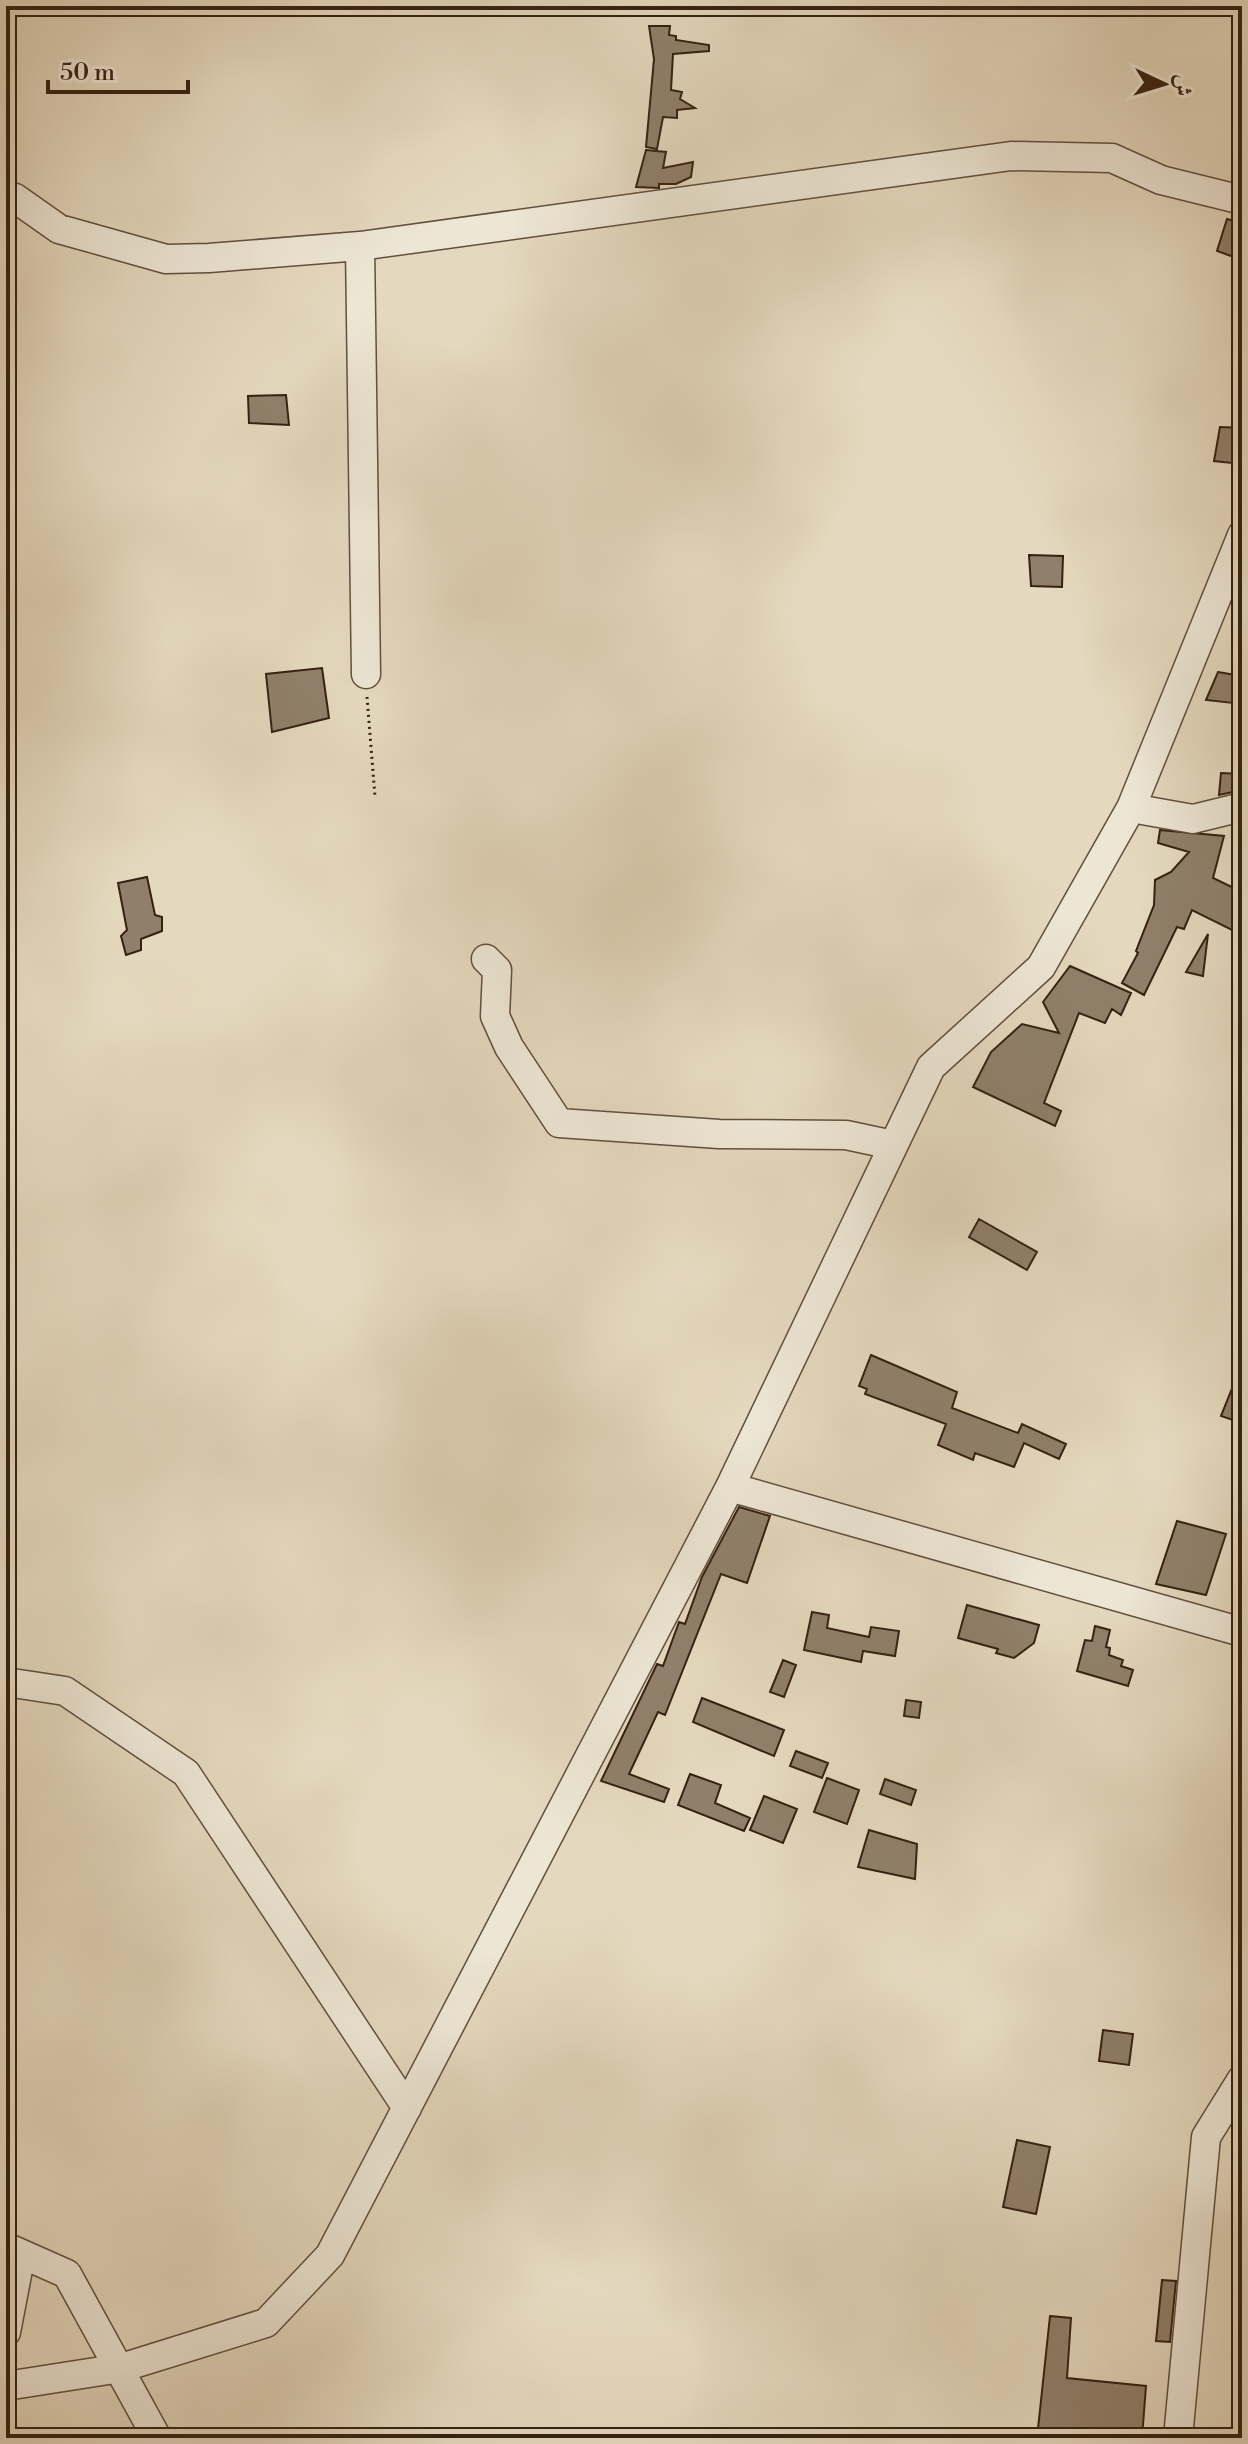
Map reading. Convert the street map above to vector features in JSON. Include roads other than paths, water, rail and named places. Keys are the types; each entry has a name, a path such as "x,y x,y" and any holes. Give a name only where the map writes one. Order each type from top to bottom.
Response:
{"street":[{"path":"6,196 15,198 59,229 166,259 360,246 1011,156 1112,158 1161,180 1242,200"},
{"path":"360,246 366,674"},
{"path":"6,2386 121,2368 266,2323 330,2255 730,1487 931,1067 1041,967 1131,808 1242,535"},
{"path":"1131,808 1193,819 1242,807"},
{"path":"486,959 497,970 495,1016 509,1047 559,1123 719,1134 846,1135 893,1145"},
{"path":"730,1487 1242,1632"},
{"path":"6,1682 65,1691 186,1773 407,2108"},
{"path":"1178,2438 1206,2137 1242,2079"},
{"path":"6,2332 14,2250 67,2274 157,2438"}]}
